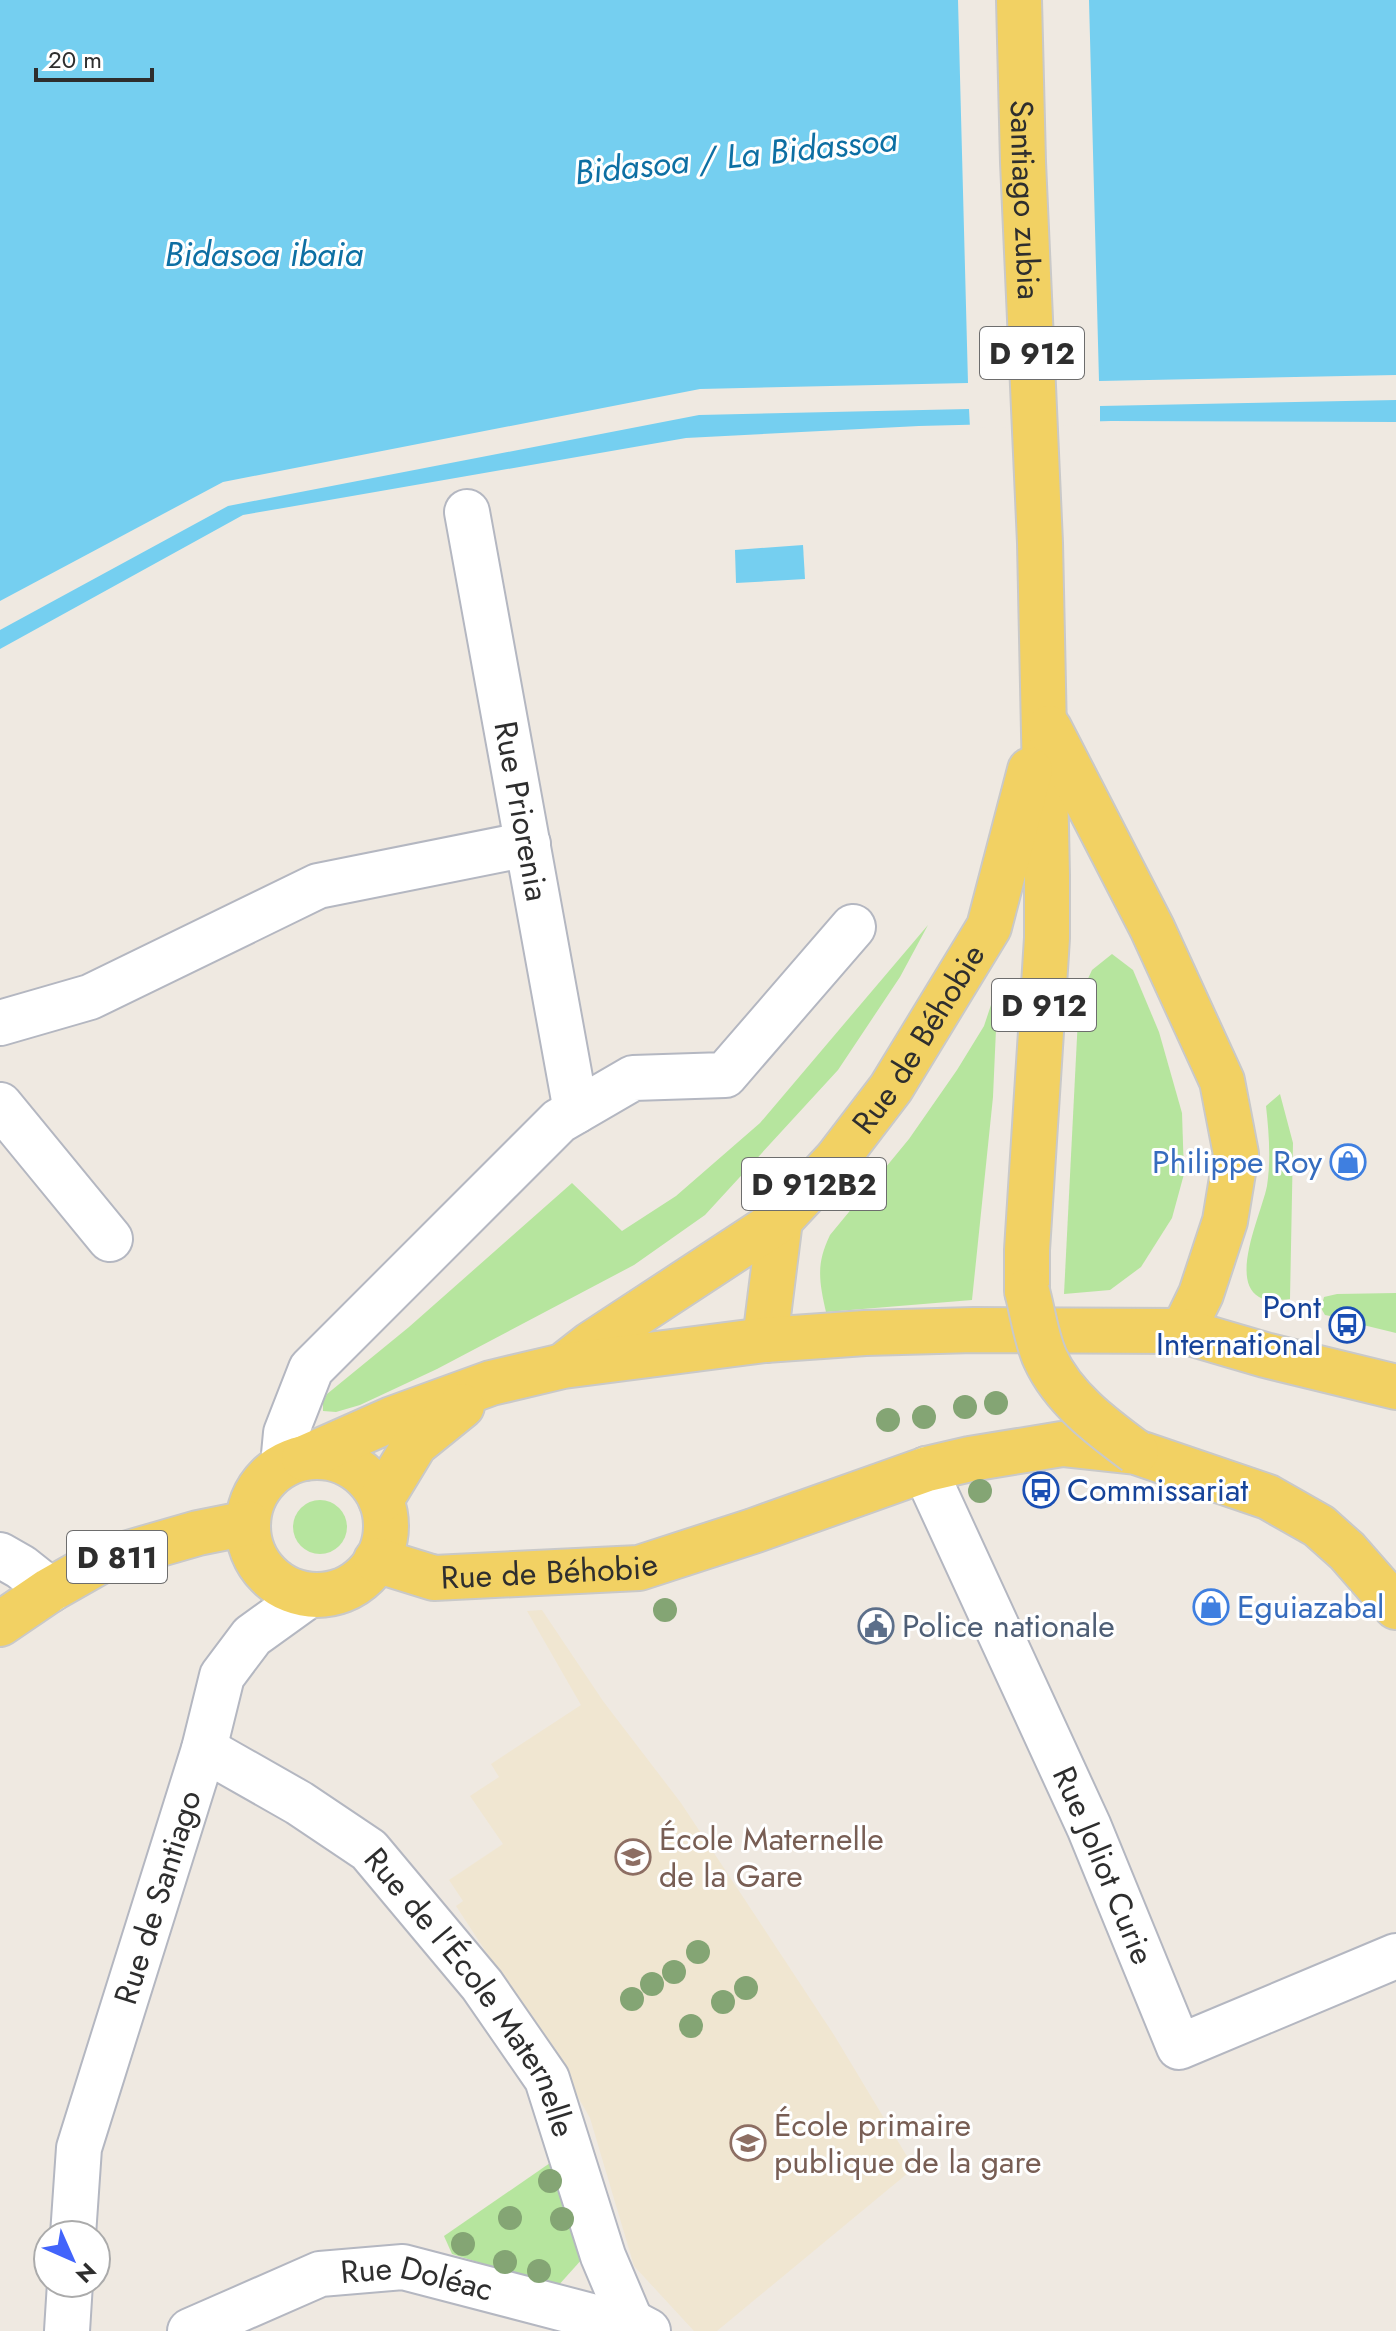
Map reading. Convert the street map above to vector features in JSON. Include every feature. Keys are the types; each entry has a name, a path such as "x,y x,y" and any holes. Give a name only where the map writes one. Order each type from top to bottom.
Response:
{"main road":[{"name":"Santiago zubia","path":"1019,0 1040,543"},
{"name":"Rue de Béhobie","path":"1040,543 1047,938 1027,1291 1045,1358 1065,1389 1097,1424 1136,1452"},
{"name":"Rue de Béhobie","path":"563,1366 591,1344 780,1220 836,1160 891,1088 989,927 1043,718"},
{"name":"Rue de Béhobie","path":"1043,718 1152,928 1222,1081 1236,1154 1234,1168 1225,1221 1201,1294 1183,1331"},
{"name":"D 912B2","path":"765,1340 780,1220"},
{"name":"Rue de Béhobie","path":"293,1462 392,1419 491,1383 563,1366 765,1340 865,1333 1183,1331 1396,1387"},
{"name":"Rue de Béhobie","path":"381,1500 415,1444 491,1383"},
{"name":"Rue de Béhobie","path":"376,1560 434,1578 639,1568 927,1469 1062,1444 1136,1452 1268,1497 1319,1526 1347,1551 1396,1607"},
{"path":"328,1457 350,1465 369,1480 381,1500 386,1520 376,1560 364,1576 348,1588 329,1594 309,1595 280,1584 258,1563 250,1544 248,1523 252,1500 265,1480 293,1462 328,1457"},
{"name":"D 811","path":"0,1624 101,1561 198,1533 248,1523"}],"street":[{"name":"Rue Priorenia","path":"467,512 576,1111"},
{"path":"0,1023 90,997 318,886 528,844"},
{"path":"293,1462 286,1433 311,1369 559,1121 633,1078 725,1075 853,927"},
{"path":"0,1105 110,1239"},
{"name":"Rue Joliot Curie","path":"927,1469 939,1503 1089,1827 1179,2047 1396,1956"},
{"path":"0,1555 50,1590"},
{"name":"Rue de Santiago","path":"74,2219 79,2148 204,1749 222,1676 252,1636 309,1595"},
{"name":"Rue de l'École Maternelle","path":"204,1749 299,1803 369,1850 482,1985 547,2079 603,2256 635,2328"},
{"name":"Rue Doléac","path":"190,2331 320,2274 403,2267 635,2328"},
{"path":"67,2331 69,2299"}],"shaded area":[{"path":"542,1610 603,1701 681,1803 834,2035 914,2168 717,2331 694,2331 634,2266 590,2118 553,2054 456,1906 463,1901 449,1880 503,1844 470,1796 499,1777 491,1764 581,1705 527,1611"}],"green space":[{"path":"928,925 900,977 838,1070 705,1215 634,1265 437,1369 360,1405 336,1412 323,1411 327,1394 409,1327 572,1183 622,1231 676,1196 760,1123"},
{"path":"1112,954 1133,970 1159,1032 1182,1113 1184,1174 1172,1218 1141,1267 1110,1290 1064,1294 1079,998 1092,970"},
{"path":"998,984 993,1097 972,1300 826,1312 820,1273 822,1255 830,1235 909,1139 957,1070 984,1026"},
{"path":"1280,1094 1293,1143 1290,1299 1266,1300 1251,1288 1247,1261 1267,1186 1269,1146 1266,1106"},
{"path":"1396,1293 1396,1333 1355,1323 1356,1317 1337,1312 1335,1317 1325,1315 1321,1308 1324,1297 1337,1294"},
{"path":"320,1500 339,1508 347,1527 339,1546 320,1554 301,1546 293,1527 301,1508"},
{"path":"550,2163 583,2258 557,2287 452,2254 444,2236"}],"water":[{"name":"Bidasoa ibaia","path":"0,0 1396,0 1396,422 1111,421 919,426 686,438 243,515 0,649"},
{"path":"803,545 805,579 736,583 735,550"}],"pier":[{"path":"958,0 1089,0 1099,381 1396,375 1396,400 1100,406 1100,425 970,428 969,409 699,415 228,506 0,630 0,601 223,482 700,389 968,383"}],"place":[{"name":"Philippe Roy","path":"1348,1162"},
{"name":"Pont International","path":"1347,1325"},
{"name":"Commissariat","path":"1041,1490"},
{"name":"Eguiazabal","path":"1211,1607"},
{"name":"Police nationale","path":"876,1626"},
{"name":"École Maternelle de la Gare","path":"633,1857"},
{"name":"École primaire publique de la gare","path":"748,2143"}],"water label":[{"name":"Bidasoa / La Bidassoa","path":"736,156"}]}
